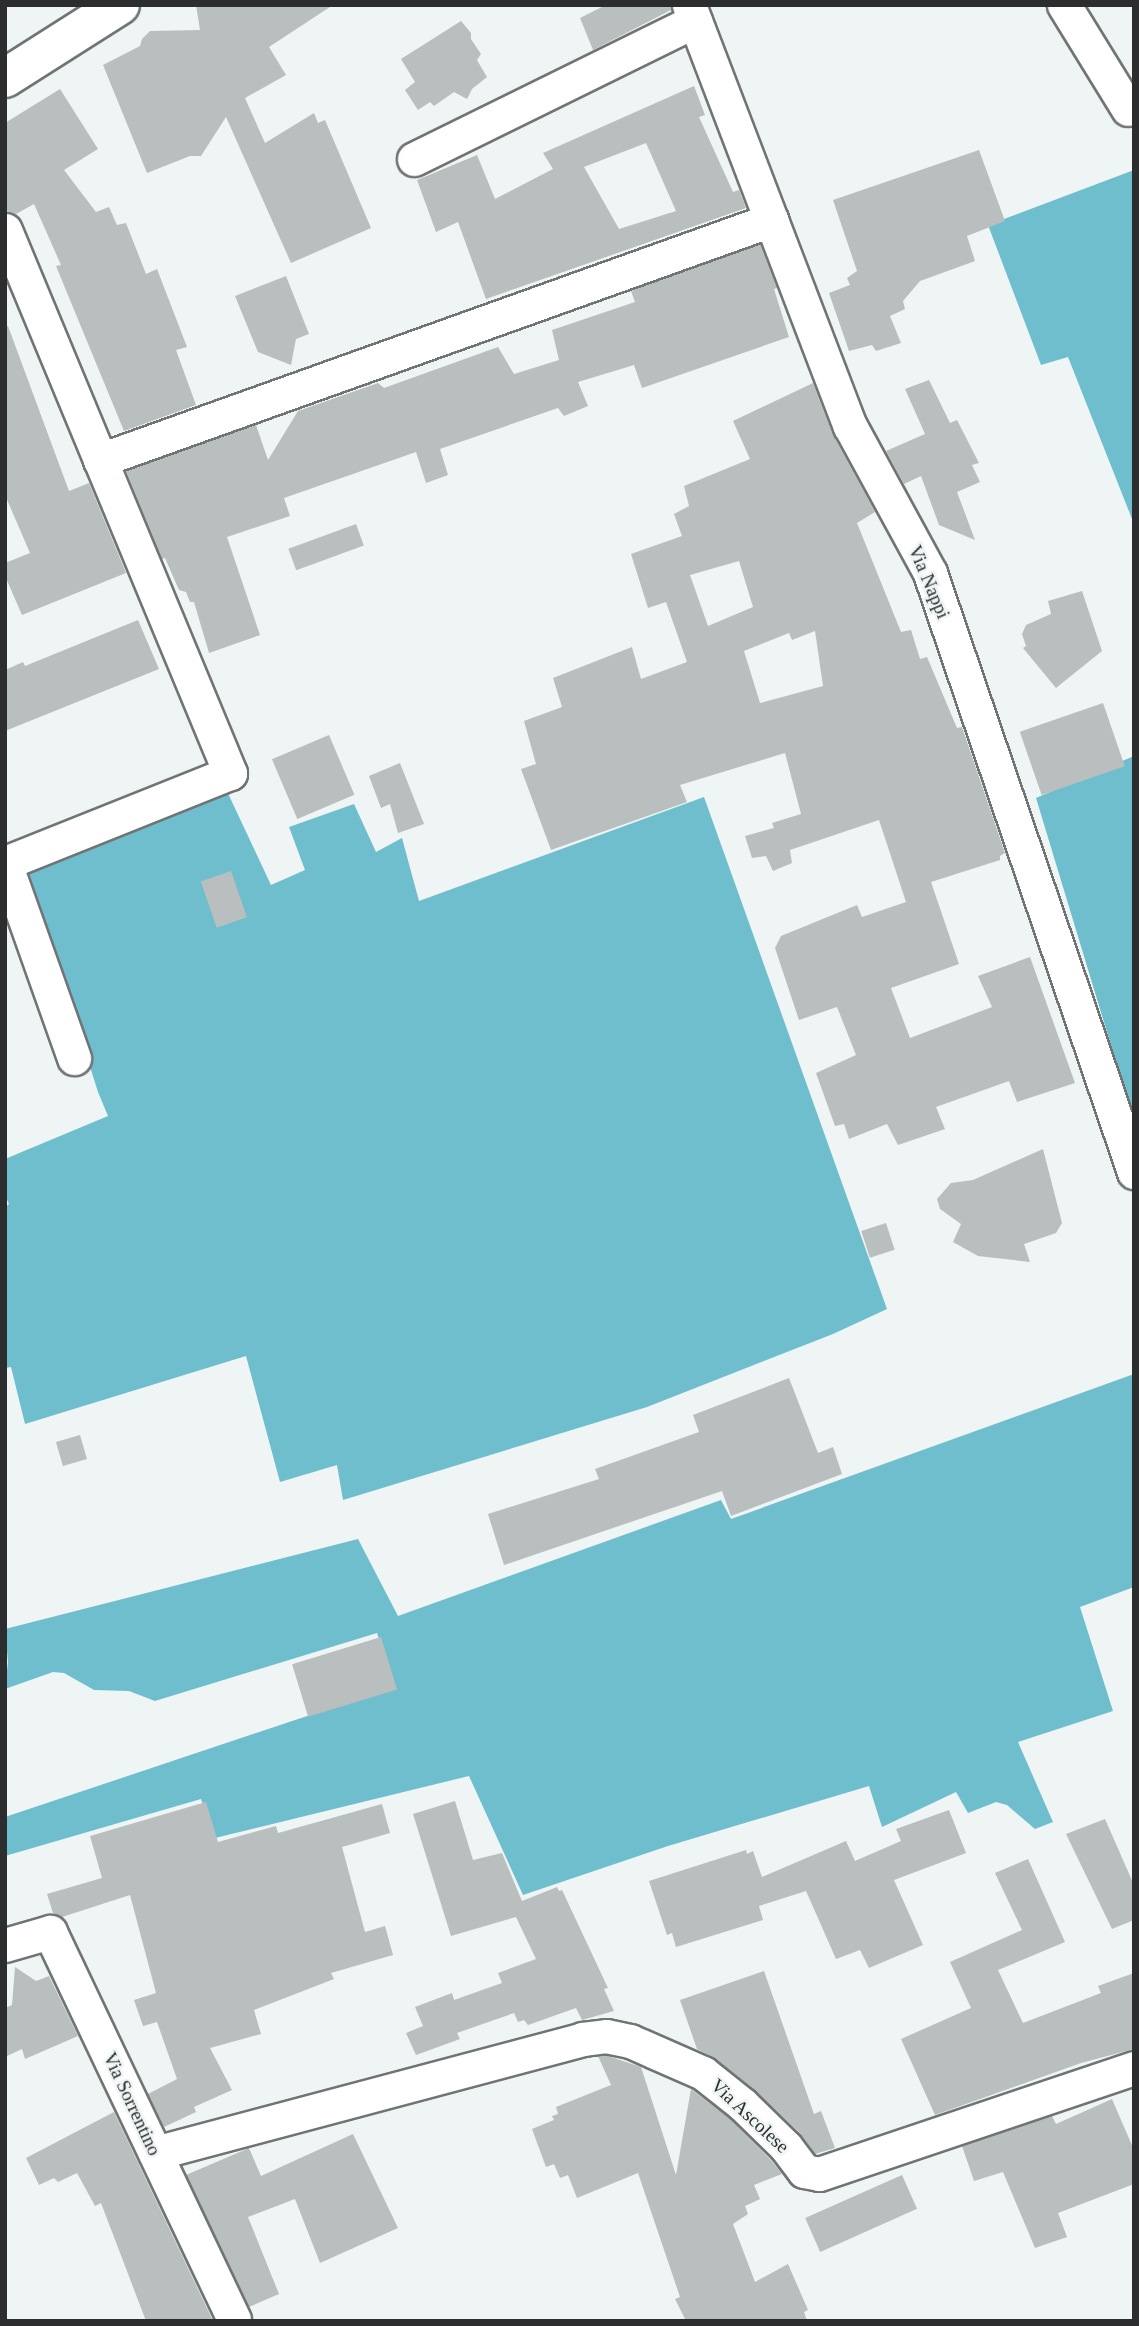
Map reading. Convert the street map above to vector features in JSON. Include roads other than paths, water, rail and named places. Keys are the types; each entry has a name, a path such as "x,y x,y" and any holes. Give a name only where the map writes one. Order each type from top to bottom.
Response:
{"street":[{"path":"5,78 120,5"},
{"path":"1064,5 1129,109"},
{"path":"414,159 692,13"},
{"name":"Via Nappi","path":"692,13 850,426 930,573 1134,1172"},
{"path":"100,460 771,220"},
{"path":"5,230 230,773 5,863 74,1058"},
{"name":"Via Sorrentino","path":"5,1944 50,1932 234,2320"},
{"name":"Via Ascolese","path":"155,2153 582,2039 606,2036 630,2041 703,2073 743,2104 786,2147 804,2171 819,2174 1134,2068"}]}
